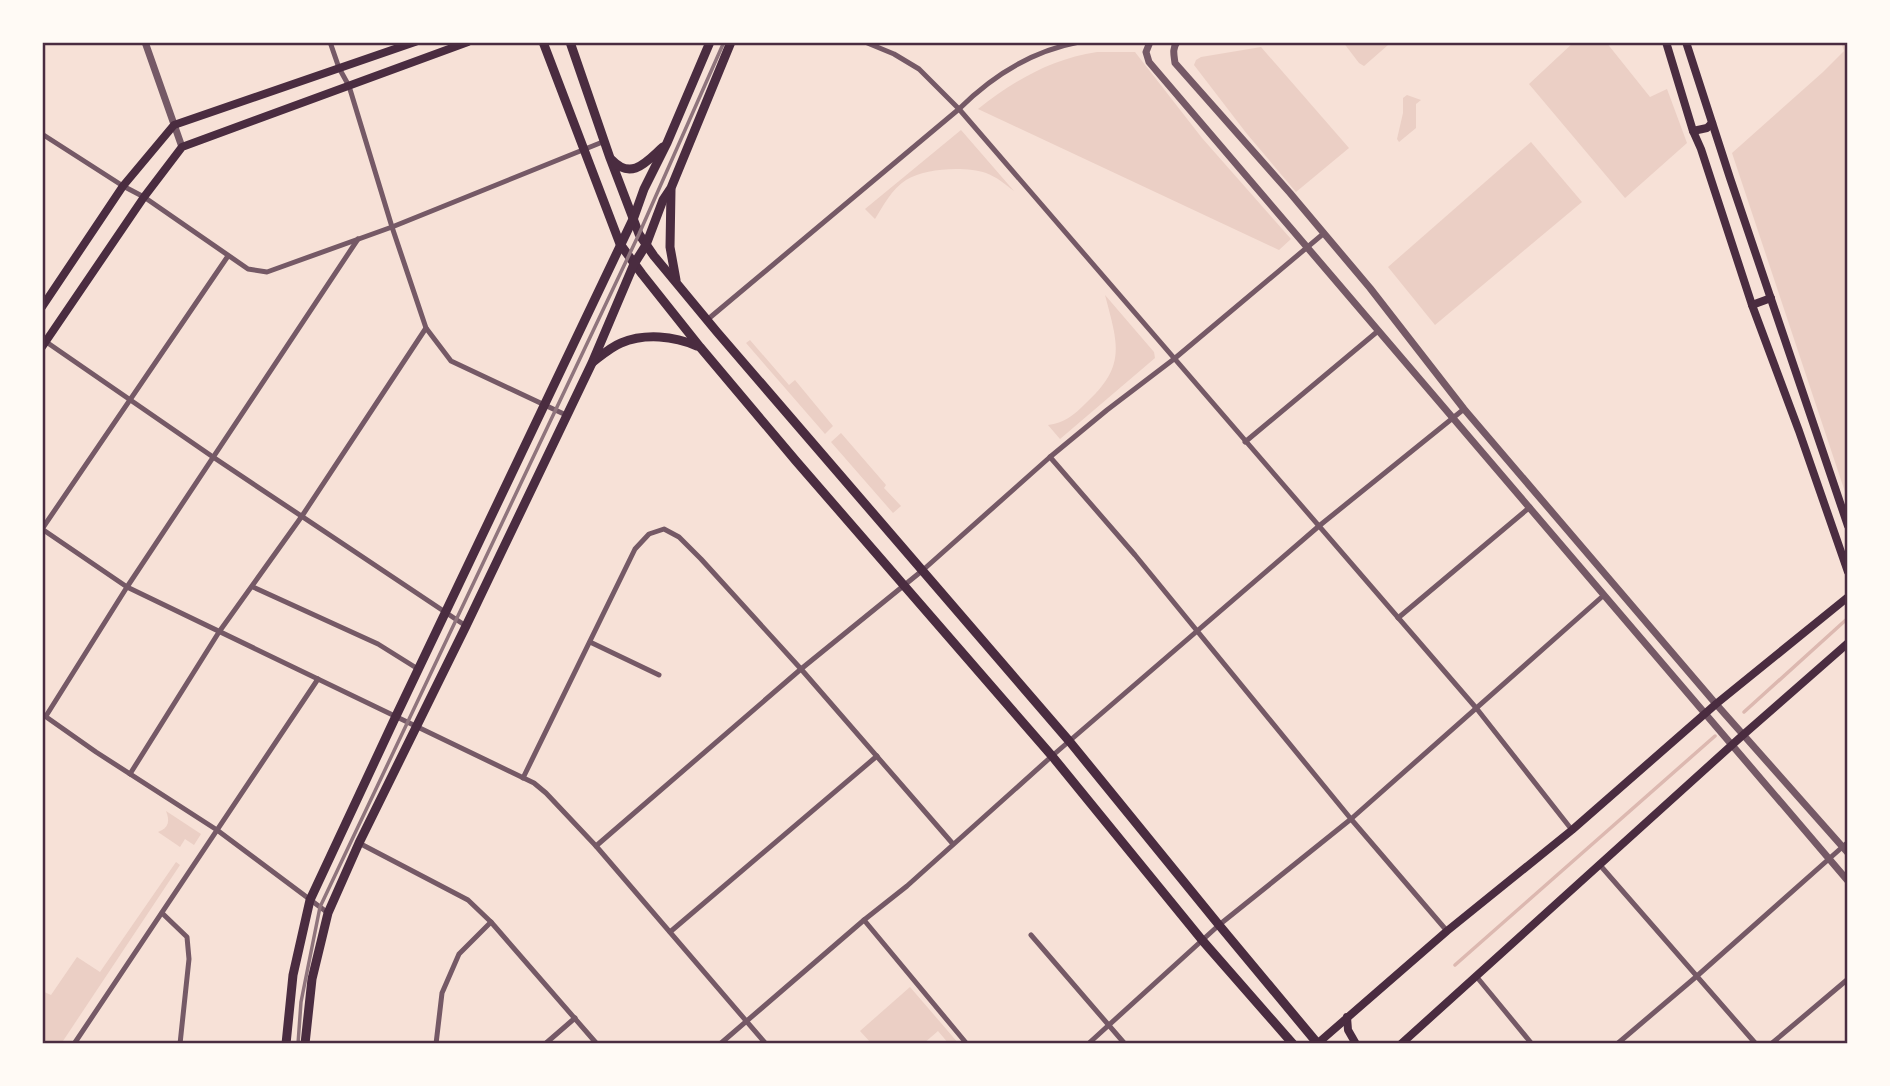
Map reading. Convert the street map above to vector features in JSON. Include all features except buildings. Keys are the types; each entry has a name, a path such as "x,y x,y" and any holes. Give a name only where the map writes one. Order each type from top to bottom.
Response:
{"main road":[{"path":"42,307 123,186 174,125 415,42"},
{"path":"43,342 182,147 468,42"},
{"path":"543,42 620,244 634,264 796,461 1052,757 1202,940 1293,1044"},
{"path":"570,42 610,158 639,234 646,245 706,320 1070,741 1318,1044 1447,930 1572,830 1704,714 1848,597"},
{"path":"286,1044 293,975 310,900 634,217 710,42"},
{"path":"305,1044 312,979 328,913 359,843 592,363 634,264 646,245 663,201 671,188 731,42"},
{"path":"1666,42 1752,305 1848,572"},
{"path":"1686,42 1848,526"},
{"path":"1693,131 1707,128 1712,123"},
{"path":"610,158 617,166 629,170 640,167 667,143"},
{"path":"1713,185 1730,178"},
{"path":"671,188 670,247 676,282"},
{"path":"1752,305 1771,298"},
{"path":"592,363 619,343 640,337 679,338 700,347"},
{"path":"1799,431 1814,424"},
{"path":"1401,1044 1848,643"},
{"path":"1348,1017 1348,1030 1356,1044"}],"street":[{"path":"145,42 182,147"},
{"path":"330,42 349,86 426,328 451,361 566,415"},
{"path":"865,42 894,54 919,69 959,109 1476,709 1572,830"},
{"path":"706,320 959,109 976,91 1023,60 1079,42"},
{"path":"1150,42 1146,52 1149,62 1848,881"},
{"path":"1177,42 1173,53 1175,63 1290,193 1370,288 1464,409 1716,704 1846,847 1830,858 1618,1044"},
{"path":"42,134 144,197 248,269 267,272 392,227 605,141"},
{"path":"596,846 801,669 905,586 1050,457 1174,359 1322,234"},
{"path":"328,913 217,830 44,715 358,239"},
{"path":"228,256 42,529 127,587 523,778 546,793 596,846 766,1044"},
{"path":"130,774 219,632 302,516 426,328"},
{"path":"1245,442 1378,331"},
{"path":"43,342 466,626"},
{"path":"720,1044 907,886 1319,526 1464,409"},
{"path":"1050,457 1135,555 1351,819 1447,930"},
{"path":"1398,618 1530,507"},
{"path":"523,778 635,549 649,534 664,529 678,537 801,669 953,844"},
{"path":"253,587 377,644 418,669"},
{"path":"1088,1044 1219,925 1351,819 1604,595"},
{"path":"590,642 659,675"},
{"path":"74,1044 318,679"},
{"path":"670,932 877,756"},
{"path":"359,843 468,900 491,922 597,1044"},
{"path":"1599,864 1756,1044"},
{"path":"162,913 187,937 188,959 180,1044"},
{"path":"864,920 967,1044"},
{"path":"436,1044 442,993 459,954 491,922"},
{"path":"1031,935 1125,1044"},
{"path":"1476,976 1532,1044"},
{"path":"1771,1044 1848,979"},
{"path":"545,1044 575,1018"}],"shaded area":[{"path":"1343,42 1389,42 1364,66"},
{"path":"1574,42 1606,42 1650,97 1667,89 1687,143 1625,198 1529,84"},
{"path":"1841,42 1848,42 1848,501 1732,153 1844,51"},
{"path":"1261,47 1349,148 1296,192 1194,65 1201,57"},
{"path":"1097,52 1135,52 1202,138 1291,239 1279,250 978,109 1034,72 1064,60"},
{"path":"1407,95 1421,100 1416,104 1416,128 1399,142 1397,139 1403,113 1403,98"},
{"path":"961,130 1014,191 986,173 967,169 945,169 906,180 888,198 875,219 865,209"},
{"path":"1531,142 1582,202 1435,325 1388,267"},
{"path":"1105,295 1154,352 1155,358 1060,439 1048,425 1064,420 1081,408 1108,378 1113,366 1115,341"},
{"path":"750,340 789,385 795,380 833,426 825,434 746,343"},
{"path":"841,433 901,506 893,513 831,442"},
{"path":"166,811 201,834 194,845 185,839 180,847 158,832 168,824"},
{"path":"176,862 180,865 61,1044 42,1044 42,991 51,995 77,957 100,972"},
{"path":"910,987 959,1044 949,1044 938,1031 923,1044 872,1044 860,1031"}],"waterway":[{"path":"1744,712 1848,618"},
{"path":"1455,965 1715,736"}],"railway":[{"path":"298,1044 301,1002 320,907 639,234 724,42"}]}
